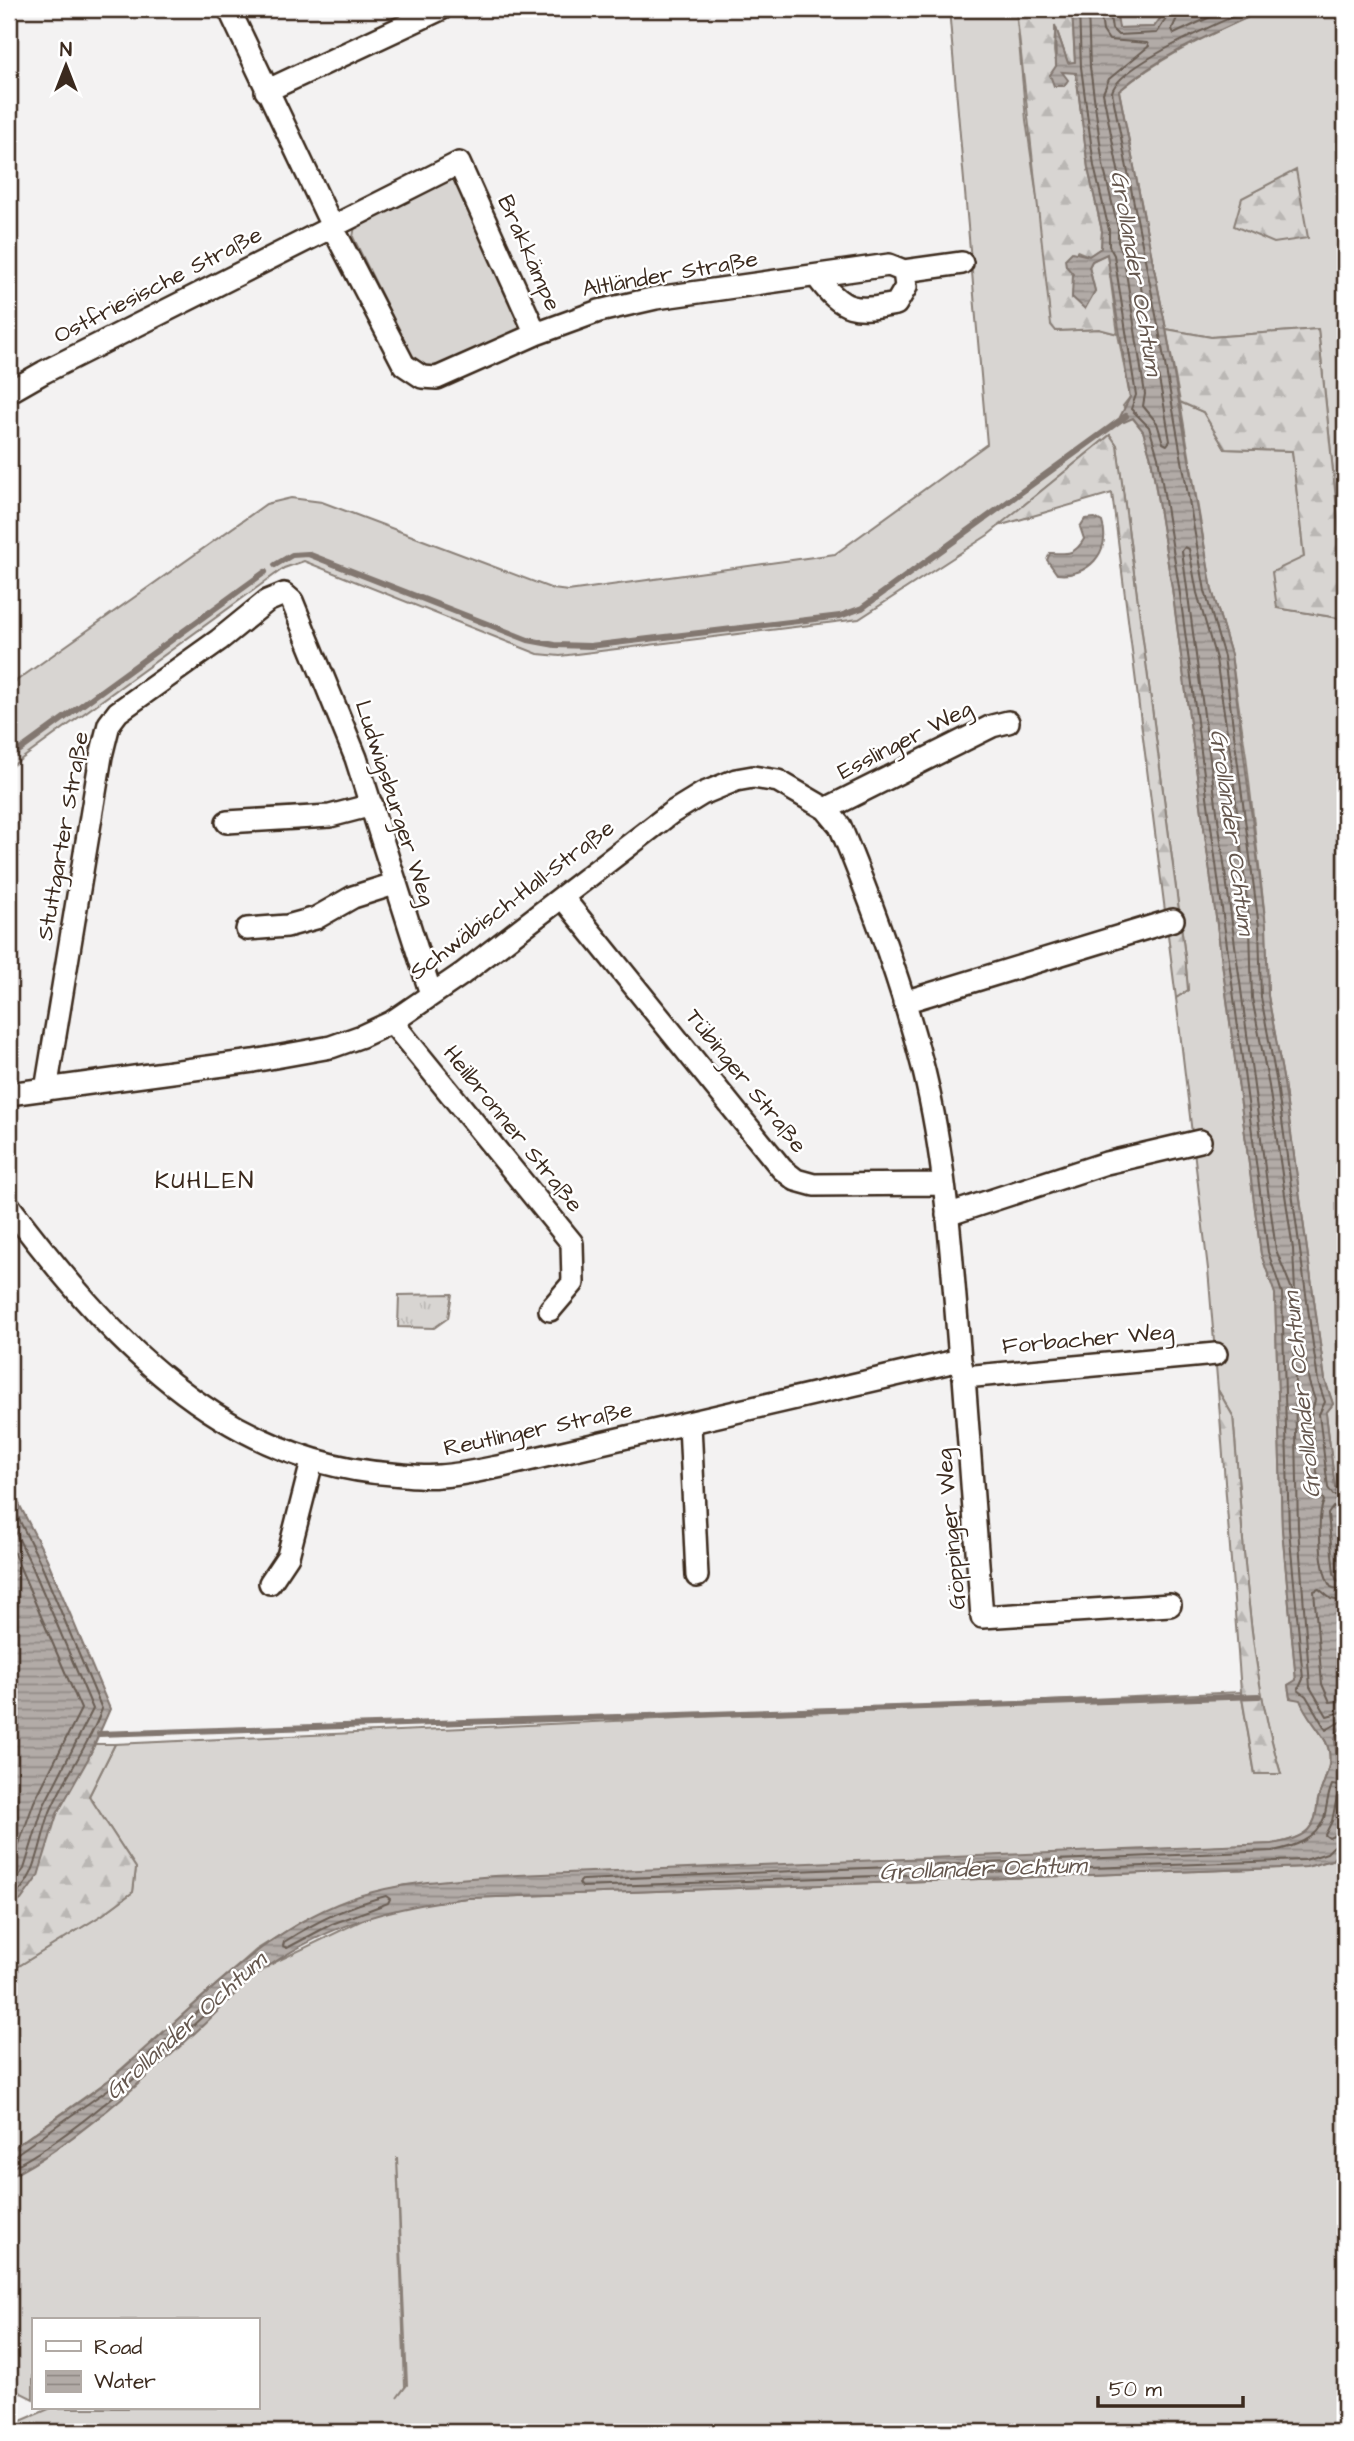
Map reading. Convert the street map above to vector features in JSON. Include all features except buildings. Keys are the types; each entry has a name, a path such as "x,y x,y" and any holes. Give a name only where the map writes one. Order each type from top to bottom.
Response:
{"street":[{"name":"Brakkämpe","path":"229,9 266,91 332,226 396,353 413,373 437,378 447,375 536,334 459,163 332,226"},
{"path":"266,91 441,9"},
{"name":"Ostfriesische Straße","path":"9,392 332,226"},
{"name":"Altländer Straße","path":"536,334 599,311 656,298 889,265 904,271 962,263"},
{"path":"817,277 842,305 863,310 896,304 906,287 904,271"},
{"name":"Ludwigsburger Weg","path":"284,594 292,601 372,805 394,884 431,994"},
{"name":"Stuttgarter Straße","path":"46,1090 101,756 109,724 118,712 219,640 267,601 284,594"},
{"name":"Esslinger Weg","path":"826,809 992,726 1007,722"},
{"name":"Schwäbisch-Hall-Straße","path":"9,1094 331,1047 392,1022 563,898 671,813 702,794 736,780 753,777 778,781 826,809 843,833 904,1002 924,1071 943,1184 962,1369"},
{"path":"227,822 330,816 372,805"},
{"path":"247,929 287,926 316,918 353,897 394,884"},
{"name":"Tübinger Straße","path":"563,898 782,1170 796,1181 814,1185 943,1184"},
{"path":"904,1002 1173,920"},
{"name":"Heilbronner Straße","path":"392,1022 572,1242 573,1283 550,1310"},
{"path":"947,1215 1106,1163 1200,1140"},
{"name":"Reutlinger Straße","path":"9,1206 61,1274 100,1316 183,1392 251,1437 312,1462 374,1472 438,1477 530,1461 690,1424 962,1369"},
{"name":"Forbacher Weg","path":"962,1369 1216,1354"},
{"name":"Göppinger Weg","path":"962,1369 982,1617 1170,1605"},
{"path":"690,1424 697,1576"},
{"path":"270,1583 288,1556 312,1462"}],"green space":[{"path":"949,9 1016,9 1026,120 1056,331 1099,329 1118,334 1130,397 1123,406 1143,431 1151,458 1172,588 1261,1254 1275,1293 1282,1529 1296,1681 1288,1685 1290,1698 1300,1699 1326,1742 1330,1757 1313,1823 1300,1836 1273,1844 405,1885 360,1896 303,1921 256,1950 109,2080 9,2151 9,1972 102,1915 133,1892 136,1868 89,1796 115,1744 1241,1692 1255,1774 1281,1774 1269,1730 1253,1642 1233,1416 1218,1390 1208,1269 1176,998 1188,990 1185,956 1117,445 1110,435 988,535 859,619 560,656 538,654 304,561 284,568 9,768 9,686 266,504 291,498 322,502 553,589 568,591 835,554 987,444"},
{"path":"1016,9 1072,9 1075,62 1068,63 1056,28 1055,56 1062,72 1076,72 1088,168 1102,231 1101,248 1089,256 1077,251 1072,298 1095,291 1089,267 1092,261 1107,253 1118,334 1099,329 1056,331 1051,325"},
{"path":"1116,9 1167,9 1154,27 1118,28"},
{"path":"1240,9 1345,9 1345,585 1318,329 1211,337 1166,329 1119,91 1165,59 1248,17"},
{"path":"1296,170 1308,238 1274,243 1234,226 1242,198"},
{"path":"454,173 523,322 517,333 436,368 425,366 411,355 353,237 355,226"},
{"path":"1166,329 1211,337 1318,329 1345,585 1345,619 1277,608 1272,572 1304,557 1292,451 1225,449 1203,412 1180,402"},
{"path":"1180,402 1203,412 1225,449 1292,451 1304,557 1277,608 1345,619 1345,1488 1335,1489 1326,1413 1333,1404 1325,1380 1284,1083 1268,996 1266,926 1231,655 1212,590"},
{"path":"1110,435 1117,445 1185,956 1188,990 1176,998 1112,493 998,526"},
{"path":"452,1294 448,1318 434,1328 398,1327 399,1295"},
{"path":"1218,1390 1233,1416 1253,1642 1269,1730 1281,1774 1255,1774 1241,1692"},
{"path":"1345,1512 1345,1584 1340,1571 1335,1513"},
{"path":"95,1744 115,1744 89,1796 136,1868 133,1892 102,1915 9,1972 9,1907 29,1888 36,1877 58,1812"},
{"path":"1345,1843 1345,2432 9,2432 9,2426 46,2410 259,2410 259,2318 32,2318 32,2398 9,2387 9,2177 269,1965 373,1915 408,1905 468,1898 1306,1867 1332,1860","holes":["397,2157 407,2385 397,2398 405,2387"]}],"water":[{"name":"Grollander Ochtum","path":"1072,9 1116,9 1119,28 1154,27 1167,9 1241,9 1249,17 1164,59 1119,91 1166,329 1212,590 1231,655 1266,926 1268,996 1284,1083 1325,1380 1333,1404 1326,1413 1335,1488 1345,1488 1345,1512 1335,1514 1340,1571 1345,1584 1345,1725 1337,1732 1335,1740 1338,1774 1345,1783 1344,1845 1332,1860 1306,1867 468,1898 390,1912 316,1938 269,1966 241,1988 178,2049 108,2110 58,2148 9,2177 9,2151 109,2080 258,1950 325,1909 362,1895 427,1882 494,1876 1272,1844 1300,1836 1313,1823 1330,1757 1326,1742 1300,1700 1290,1698 1288,1685 1296,1680 1282,1529 1275,1294 1261,1254 1172,588 1151,458 1143,431 1133,418 1124,422 1120,417 1130,397 1107,254 1092,261 1089,267 1095,291 1085,309 1072,297 1073,274 1066,266 1065,259 1072,252 1089,256 1101,248 1102,231 1088,168 1076,73 1062,72 1068,80 1064,86 1054,86 1050,75 1056,66 1055,25 1068,63 1075,62"},
{"path":"1095,518 1102,522 1104,533 1100,553 1094,561 1078,572 1057,574 1047,560 1050,553 1074,551 1084,539 1080,527 1085,519"},
{"path":"9,1484 47,1559 110,1709 88,1759 57,1814 38,1876 21,1900 9,1907"}],"waterway":[{"path":"275,565 292,555 308,554 528,640 555,645 590,646 840,616 862,608 1126,416"},
{"path":"9,758 265,572"},
{"path":"99,1734 1259,1696"}],"district":[{"name":"KUHLEN","path":"205,1181"}]}
